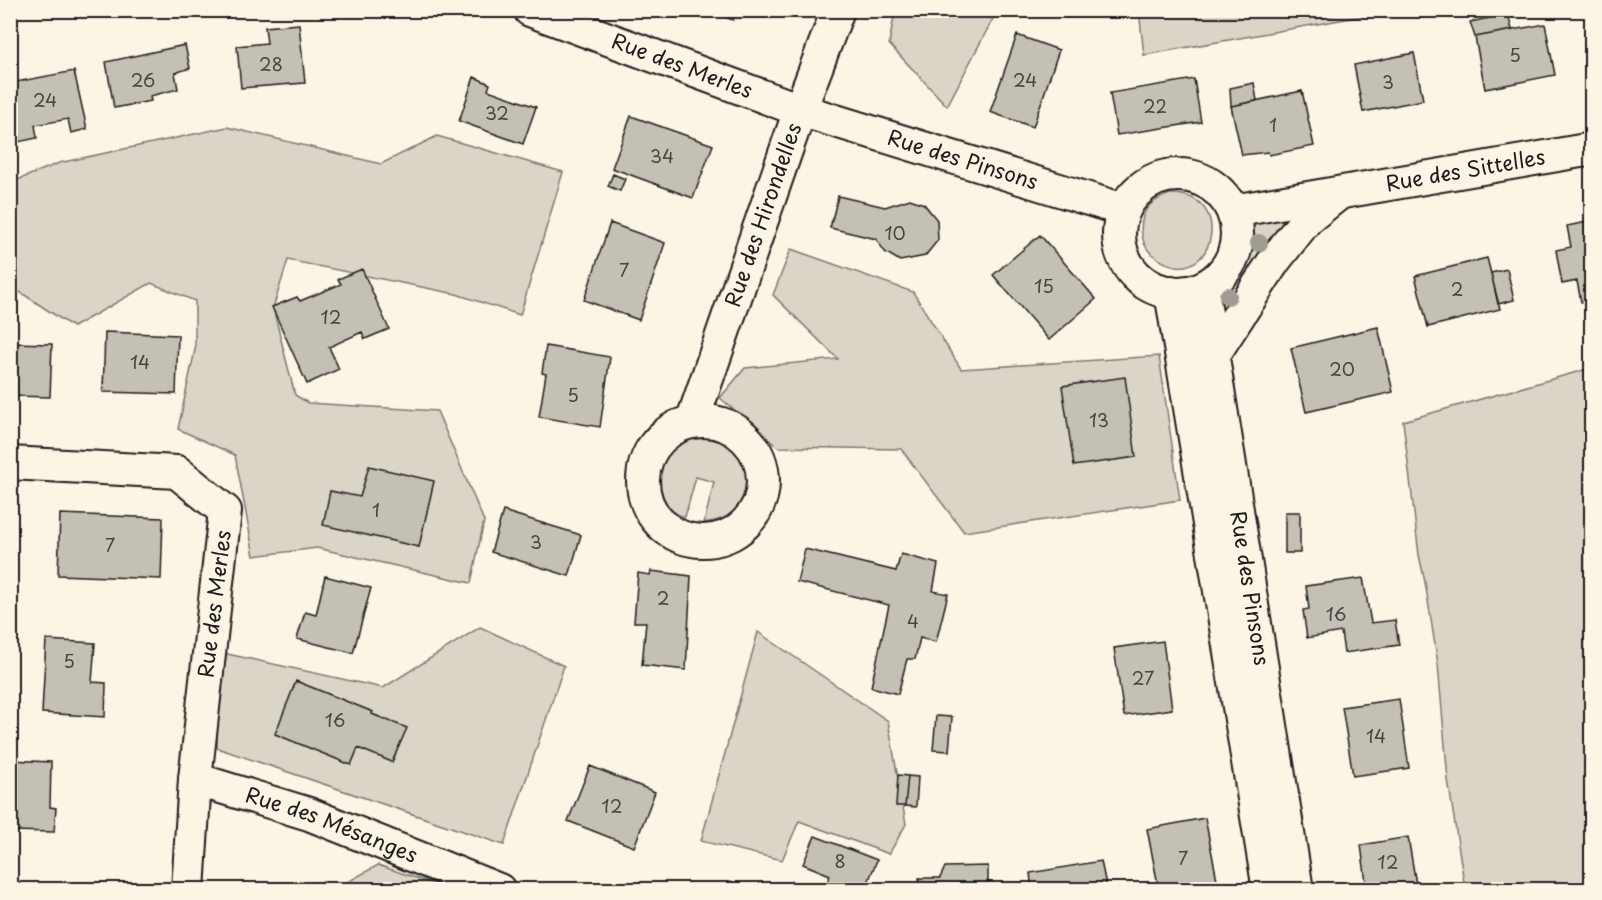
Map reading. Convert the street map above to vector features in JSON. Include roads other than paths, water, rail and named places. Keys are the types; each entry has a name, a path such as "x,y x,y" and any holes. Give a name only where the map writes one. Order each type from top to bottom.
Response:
{"street":[{"name":"Rue des Merles","path":"530,10 800,110"},
{"name":"Rue des Hirondelles","path":"692,422 800,110 838,10"},
{"name":"Rue des Pinsons","path":"800,110 1124,210"},
{"name":"Rue des Sittelles","path":"1233,211 1592,149"},
{"path":"1173,174 1202,179 1219,191 1233,211 1237,225 1236,246 1231,260 1219,277 1202,288 1171,292 1150,286 1134,274 1127,265 1119,246 1118,230 1124,210 1141,188 1154,179 1173,174"},
{"name":"Rue des Sittelles","path":"1212,357 1274,261 1307,219 1340,193"},
{"name":"Rue des Pinsons","path":"1202,288 1297,890"},
{"name":"Rue des Pinsons","path":"1171,292 1269,890"},
{"name":"Rue des Merles","path":"10,463 177,472 225,511 195,779 188,890"},
{"name":"Rue des Mésanges","path":"195,779 309,814 499,890"}]}
